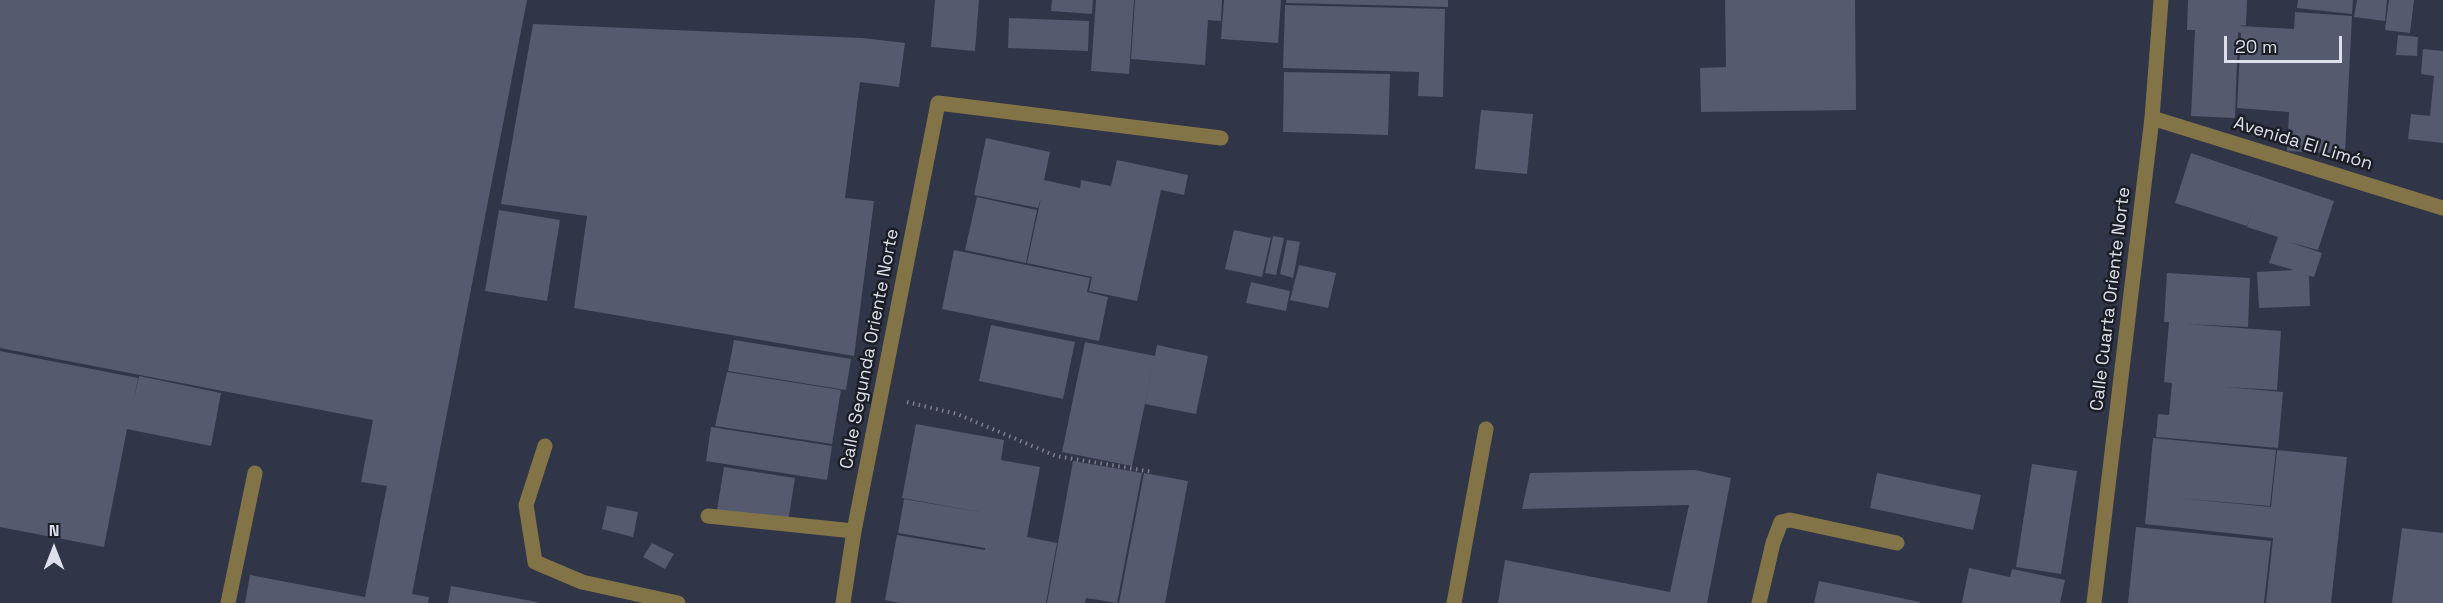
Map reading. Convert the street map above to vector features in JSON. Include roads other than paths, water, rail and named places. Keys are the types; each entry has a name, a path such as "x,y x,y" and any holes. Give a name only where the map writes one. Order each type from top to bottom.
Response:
{"street":[{"name":"Calle Cuarta Oriente Norte","path":"2094,603 2152,117 2161,0"},
{"name":"Calle Segunda Oriente Norte","path":"843,603 854,531 938,103 1221,138"},
{"name":"Avenida El Limón","path":"2152,117 2443,208"},
{"path":"1454,603 1486,429"},
{"path":"545,446 526,505 535,561 582,582 678,603"},
{"path":"228,603 255,473"},
{"path":"708,516 854,531"},
{"path":"1759,603 1773,543 1781,522 1790,520 1897,543"}]}
